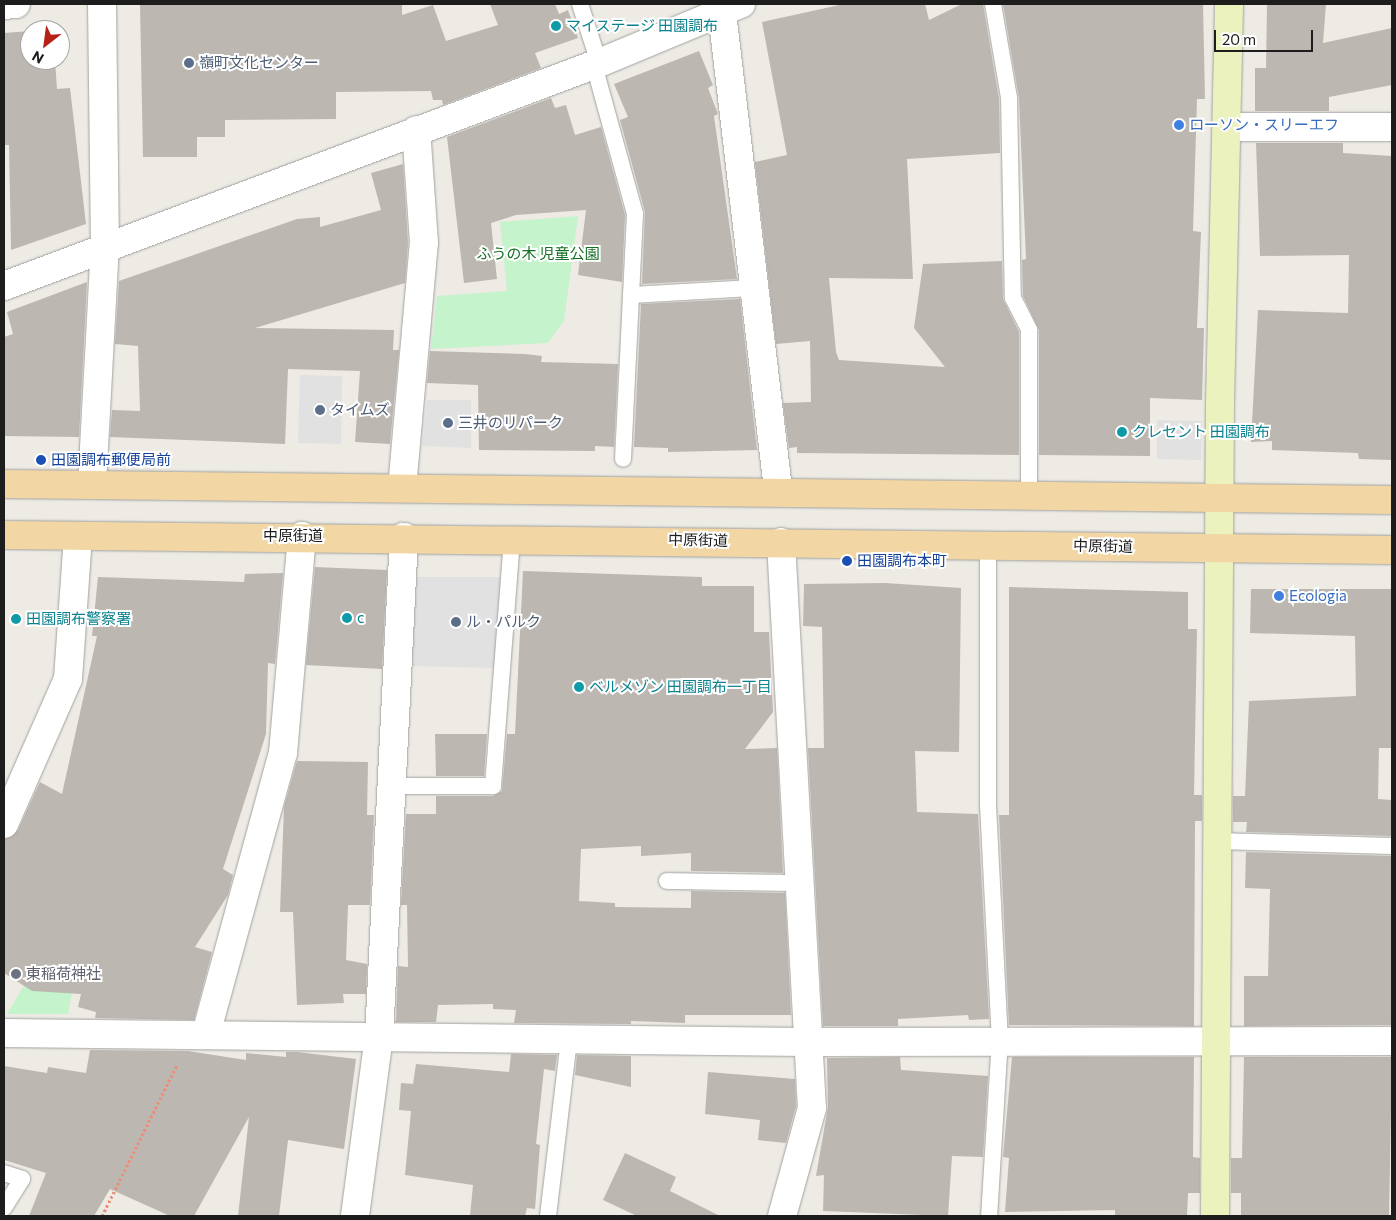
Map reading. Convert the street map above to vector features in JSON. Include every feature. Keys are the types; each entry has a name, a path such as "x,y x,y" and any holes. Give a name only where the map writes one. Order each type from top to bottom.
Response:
{"main road":[{"path":"4,484 1392,500"},
{"name":"中原街道","path":"4,535 404,537 1220,546 1392,550"}],"street":[{"path":"4,5 16,4"},
{"path":"92,485 106,248 102,4"},
{"path":"1215,1216 1217,1044 1216,840 1220,497 1229,127 1229,4"},
{"path":"4,286 596,64 729,6 753,288 778,492"},
{"path":"1229,127 1392,127"},
{"path":"402,488 424,243 416,130"},
{"path":"4,824 68,679 78,536"},
{"path":"199,1035 283,753 302,536"},
{"path":"355,1216 379,1037 404,537"},
{"path":"781,542 805,1042 812,1108 782,1216"},
{"path":"4,1033 805,1042 1000,1038 1217,1044 1392,1041"}],"lane":[{"path":"580,4 635,214 623,458"},
{"path":"993,4 1009,98 1013,298 1029,330 1028,496"},
{"path":"631,295 753,288"},
{"path":"393,786 493,786 512,539"},
{"path":"988,544 988,805 1000,1038 989,1216"},
{"path":"1216,840 1392,846"},
{"path":"667,881 798,883"},
{"path":"548,1216 569,1039"},
{"path":"4,1173 22,1179 4,1208"}],"path":[{"path":"102,1216 199,1035"}],"green space":[{"name":"ふうの木 児童公園","path":"578,216 564,321 548,343 431,349 437,296 507,291 500,222"},
{"path":"42,955 78,960 68,1014 7,1014"}],"shaded area":[{"name":"タイムズ","path":"300,375 342,376 341,444 298,443"},
{"name":"三井のリパーク","path":"427,400 471,400 471,448 422,446"},
{"path":"1157,420 1202,421 1201,460 1157,459"},
{"name":"ル・パルク","path":"416,577 504,577 495,668 410,666"}],"building":[{"path":"140,4 402,4 402,15 433,5 446,41 498,25 490,4 555,4 559,14 568,10 578,38 535,53 541,68 443,105 442,100 433,100 431,91 336,92 336,119 225,120 225,137 197,137 197,157 143,157"},
{"path":"844,4 925,4 929,20 962,4 983,4 999,99 1000,153 907,159 913,279 829,278 836,352 839,360 945,367 914,328 923,264 1002,261 1003,299 1019,332 1019,455 797,453 797,447 789,448 783,403 811,402 810,341 776,344 755,162 787,155 762,22"},
{"path":"1003,4 1203,4 1205,99 1197,99 1193,231 1201,232 1197,328 1204,328 1202,400 1150,398 1150,456 1039,455 1039,330 1023,296 1022,260 1026,259 1019,98"},
{"path":"1267,4 1326,4 1323,43 1392,28 1392,85 1329,97 1329,111 1255,111 1255,68 1266,68"},
{"path":"20,32 20,70 56,70 57,89 70,88 86,224 11,250 9,145 4,145 4,33"},
{"path":"699,51 713,85 708,88 718,114 714,116 737,279 642,284 645,212 620,120 628,117 614,84"},
{"path":"551,98 555,108 566,105 575,135 601,127 625,215 622,282 578,275 586,210 516,215 491,223 497,279 464,283 447,137"},
{"path":"1256,143 1343,143 1343,153 1392,156 1392,460 1359,459 1358,453 1272,450 1272,441 1251,442 1258,310 1348,313 1349,255 1260,256"},
{"path":"403,164 408,243 405,283 255,328 394,330 393,350 399,350 390,444 355,442 360,371 288,369 285,444 110,437 112,410 140,411 138,346 115,344 119,281 297,219 320,217 320,227 381,210 371,173"},
{"path":"87,282 79,437 4,436 4,337 13,334 7,312"},
{"path":"740,299 757,450 668,452 668,448 634,447 641,304"},
{"path":"430,351 525,354 542,356 541,362 618,364 614,447 595,446 595,451 479,450 478,385 427,383"},
{"name":"c","path":"315,567 387,570 382,669 306,665"},
{"path":"523,571 702,577 702,586 754,586 754,632 769,632 773,712 745,749 777,748 783,873 691,871 691,853 641,856 641,846 581,849 579,901 615,903 615,907 691,908 691,891 785,893 791,1015 685,1015 685,1023 631,1021 631,1024 514,1023 516,1010 493,1009 493,1004 438,1005 436,1022 396,1022 398,966 408,967 407,905 401,905 406,814 436,814 436,796 493,796 502,791 507,734 515,734"},
{"path":"283,573 275,664 268,663 266,734 223,869 233,875 228,895 195,947 212,952 194,1020 95,1018 96,1012 78,1007 81,994 32,991 4,973 4,839 18,830 40,782 62,794 97,636 92,636 98,577 244,582 245,574"},
{"path":"885,583 961,588 959,752 915,751 917,812 978,814 989,1019 969,1020 968,1015 898,1019 898,1026 823,1026 808,748 824,748 822,627 803,626 804,584"},
{"path":"1009,587 1188,592 1188,629 1197,629 1194,795 1202,795 1202,821 1195,821 1194,1026 1009,1025 999,815 1009,815"},
{"path":"1251,589 1392,589 1392,748 1379,748 1378,799 1392,800 1392,836 1246,832 1247,822 1233,822 1233,796 1245,796 1249,701 1356,696 1355,636 1250,633"},
{"path":"435,734 487,734 484,776 436,776"},
{"path":"297,761 368,762 367,815 374,815 370,905 348,905 346,960 367,964 366,994 343,994 344,1003 297,1005 293,912 280,912 284,807"},
{"path":"1246,852 1392,856 1392,1025 1244,1026 1244,976 1268,976 1270,889 1245,888"},
{"path":"90,1050 188,1051 246,1060 246,1053 286,1057 286,1052 297,1052 356,1059 344,1149 288,1140 279,1216 238,1216 249,1117 194,1216 170,1216 110,1189 94,1216 29,1216 46,1173 4,1160 4,1066 47,1073 48,1067 86,1073"},
{"path":"511,1054 557,1055 555,1071 544,1069 536,1144 540,1145 535,1209 527,1208 525,1216 470,1216 473,1185 405,1175 411,1111 399,1110 401,1083 413,1084 416,1064 509,1072"},
{"path":"577,1055 631,1056 631,1087 575,1075"},
{"path":"900,1057 901,1070 988,1076 983,1157 952,1156 948,1216 823,1211 824,1175 816,1176 828,1107 827,1058"},
{"path":"1012,1057 1194,1057 1193,1157 1200,1158 1200,1193 1188,1193 1187,1216 1115,1216 1115,1210 1005,1212 1009,1158 1003,1157"},
{"path":"1244,1057 1392,1057 1389,1216 1241,1216 1241,1193 1231,1193 1231,1158 1242,1158"},
{"path":"708,1072 795,1079 796,1106 786,1143 758,1140 760,1120 705,1114"},
{"path":"625,1153 676,1177 670,1191 720,1216 637,1216 603,1200"}],"place":[{"name":"マイステージ 田園調布","path":"556,26"},
{"name":"嶺町文化センター","path":"189,63"},
{"name":"ローソン・スリーエフ","path":"1179,125"},
{"name":"タイムズ","path":"320,410"},
{"name":"三井のリパーク","path":"448,423"},
{"name":"クレセント 田園調布","path":"1122,432"},
{"name":"田園調布郵便局前","path":"41,460"},
{"name":"田園調布本町","path":"847,561"},
{"name":"Ecologia","path":"1279,596"},
{"name":"c","path":"347,618"},
{"name":"田園調布警察署","path":"16,619"},
{"name":"ル・パルク","path":"456,622"},
{"name":"ベルメゾン 田園調布一丁目","path":"579,687"},
{"name":"東稲荷神社","path":"16,974"}]}
